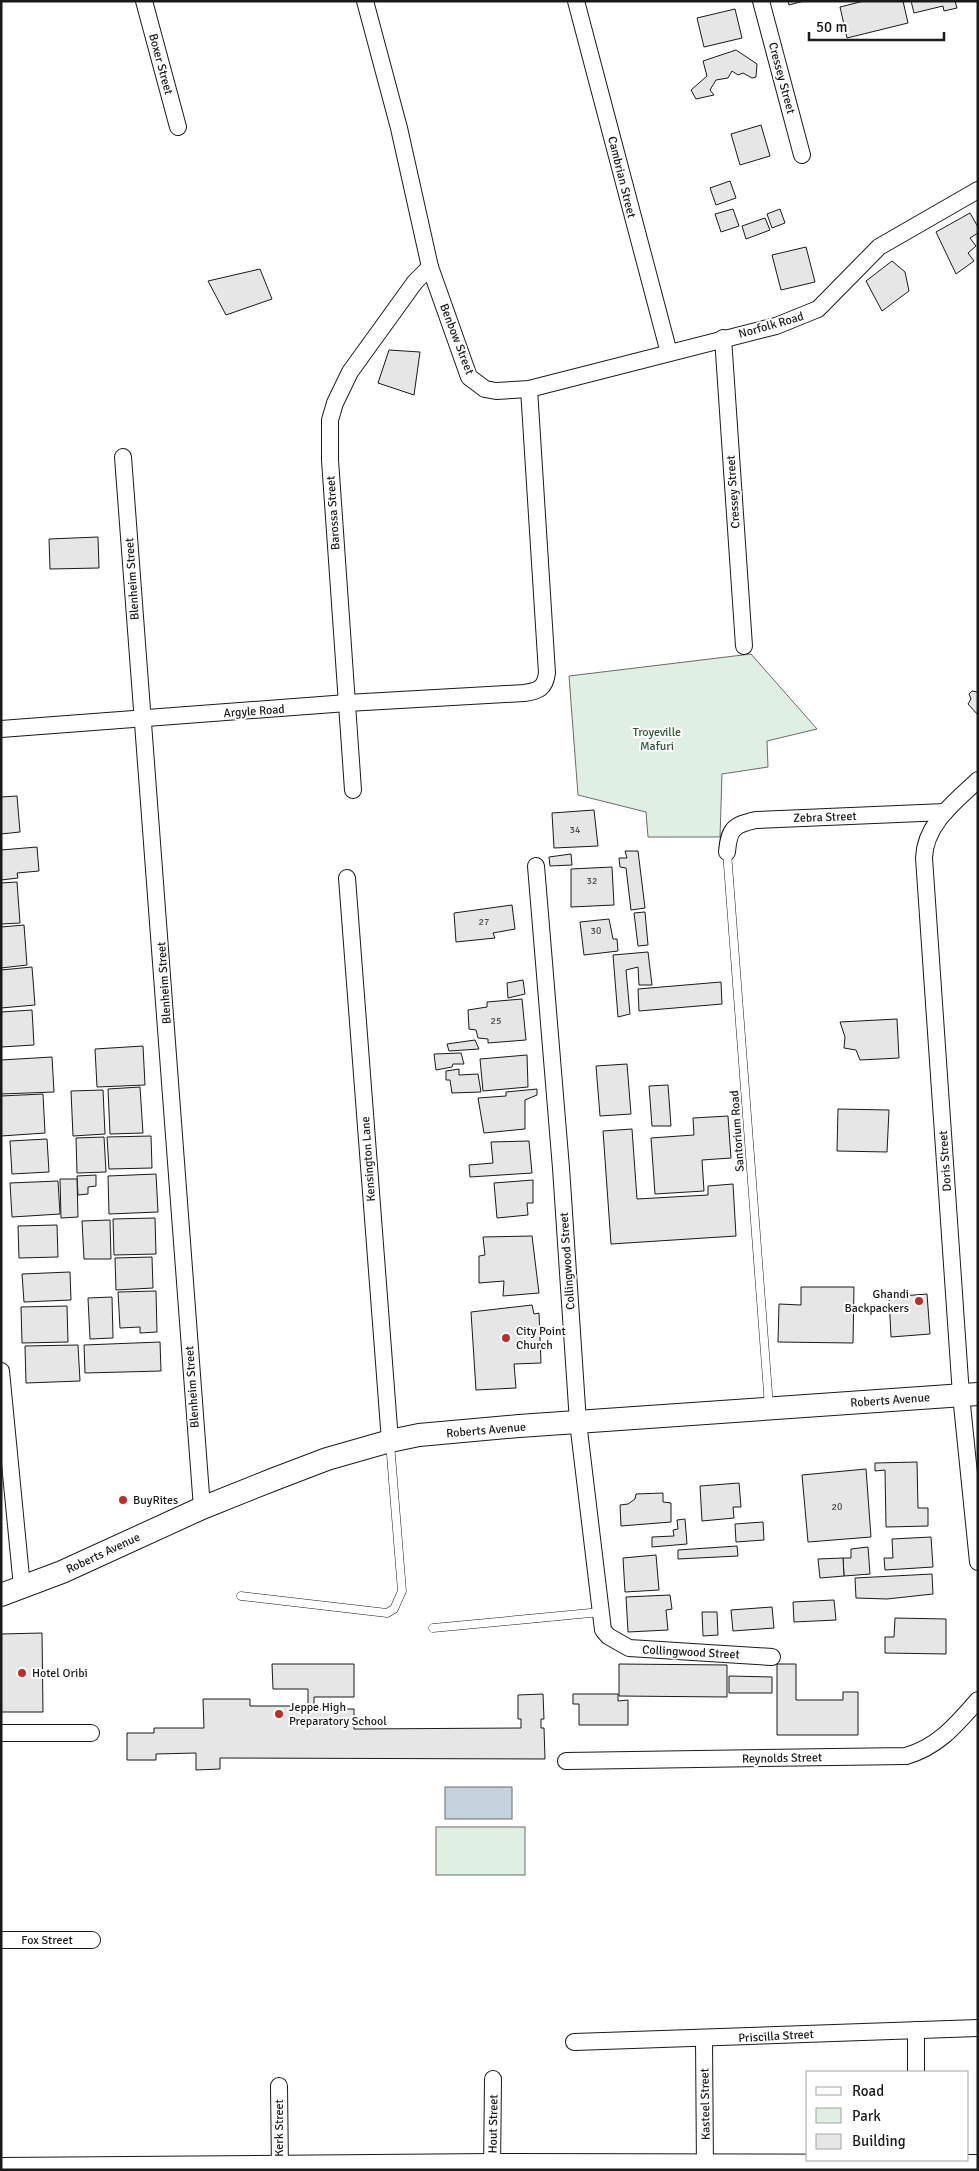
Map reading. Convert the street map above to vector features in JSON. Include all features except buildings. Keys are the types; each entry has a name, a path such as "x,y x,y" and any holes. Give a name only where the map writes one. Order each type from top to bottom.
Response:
{"main road":[{"name":"Roberts Avenue","path":"1,1595 62,1572 202,1508 327,1459 390,1441 428,1435 578,1422 970,1394"}],"street":[{"name":"Boxer Street","path":"144,1 178,127"},
{"name":"Benbow Street","path":"365,1 398,128 430,267 469,377 485,389 496,391 529,389"},
{"name":"Cambrian Street","path":"576,1 669,353"},
{"name":"Cressey Street","path":"761,1 802,155"},
{"name":"Norfolk Road","path":"529,389 794,320 818,309 879,247 978,190"},
{"name":"Barossa Street","path":"353,790 330,460 330,420 335,403 350,372 415,282 430,267"},
{"name":"Cressey Street","path":"723,338 744,646"},
{"name":"Argyle Road","path":"1,729 347,703 524,693 540,690 544,686 547,673 529,389"},
{"name":"Blenheim Street","path":"123,457 202,1508"},
{"name":"Doris Street","path":"978,780 945,812 930,830 924,846 925,880 970,1394 978,1562"},
{"name":"Zebra Street","path":"727,852 729,834 737,825 756,820 945,812"},
{"name":"Collingwood Street","path":"536,866 561,1168 578,1422 603,1630 608,1636 629,1648 772,1657"},
{"name":"Kensington Lane","path":"347,878 390,1441"},
{"path":"1,1371 22,1587"},
{"name":"Reynolds Street","path":"566,1761 906,1756 922,1751 945,1736 978,1700"},
{"path":"1,1733 91,1732"},
{"name":"Fox Street","path":"1,1940 92,1940"},
{"name":"Priscilla Street","path":"574,2042 704,2039 978,2028"},
{"path":"916,2030 916,2071"},
{"name":"Kasteel Street","path":"704,2039 705,2166"},
{"name":"Hout Street","path":"492,2166 494,2079"},
{"name":"Kerk Street","path":"279,2086 280,2167"},
{"path":"1,2166 68,2168 705,2166 978,2162"}],"lane":[{"name":"Santorium Road","path":"727,852 770,1408"},
{"path":"241,1596 387,1613 394,1609 400,1601 402,1591 390,1441"},
{"path":"433,1628 601,1612"}],"green space":[{"name":"Troyeville Mafuri","path":"751,654 817,729 767,741 768,767 722,774 720,837 648,837 646,812 578,795 569,676"},
{"path":"436,1827 525,1827 525,1875 436,1875"}],"shaded area":[{"path":"445,1787 512,1787 512,1819 445,1819"}],"place":[{"name":"Ghandi Backpackers","path":"919,1301"},
{"name":"City Point Church","path":"506,1338"},
{"name":"BuyRites","path":"123,1500"},
{"name":"Hotel Oribi","path":"22,1673"},
{"name":"Jeppe High Preparatory School","path":"279,1714"}]}
